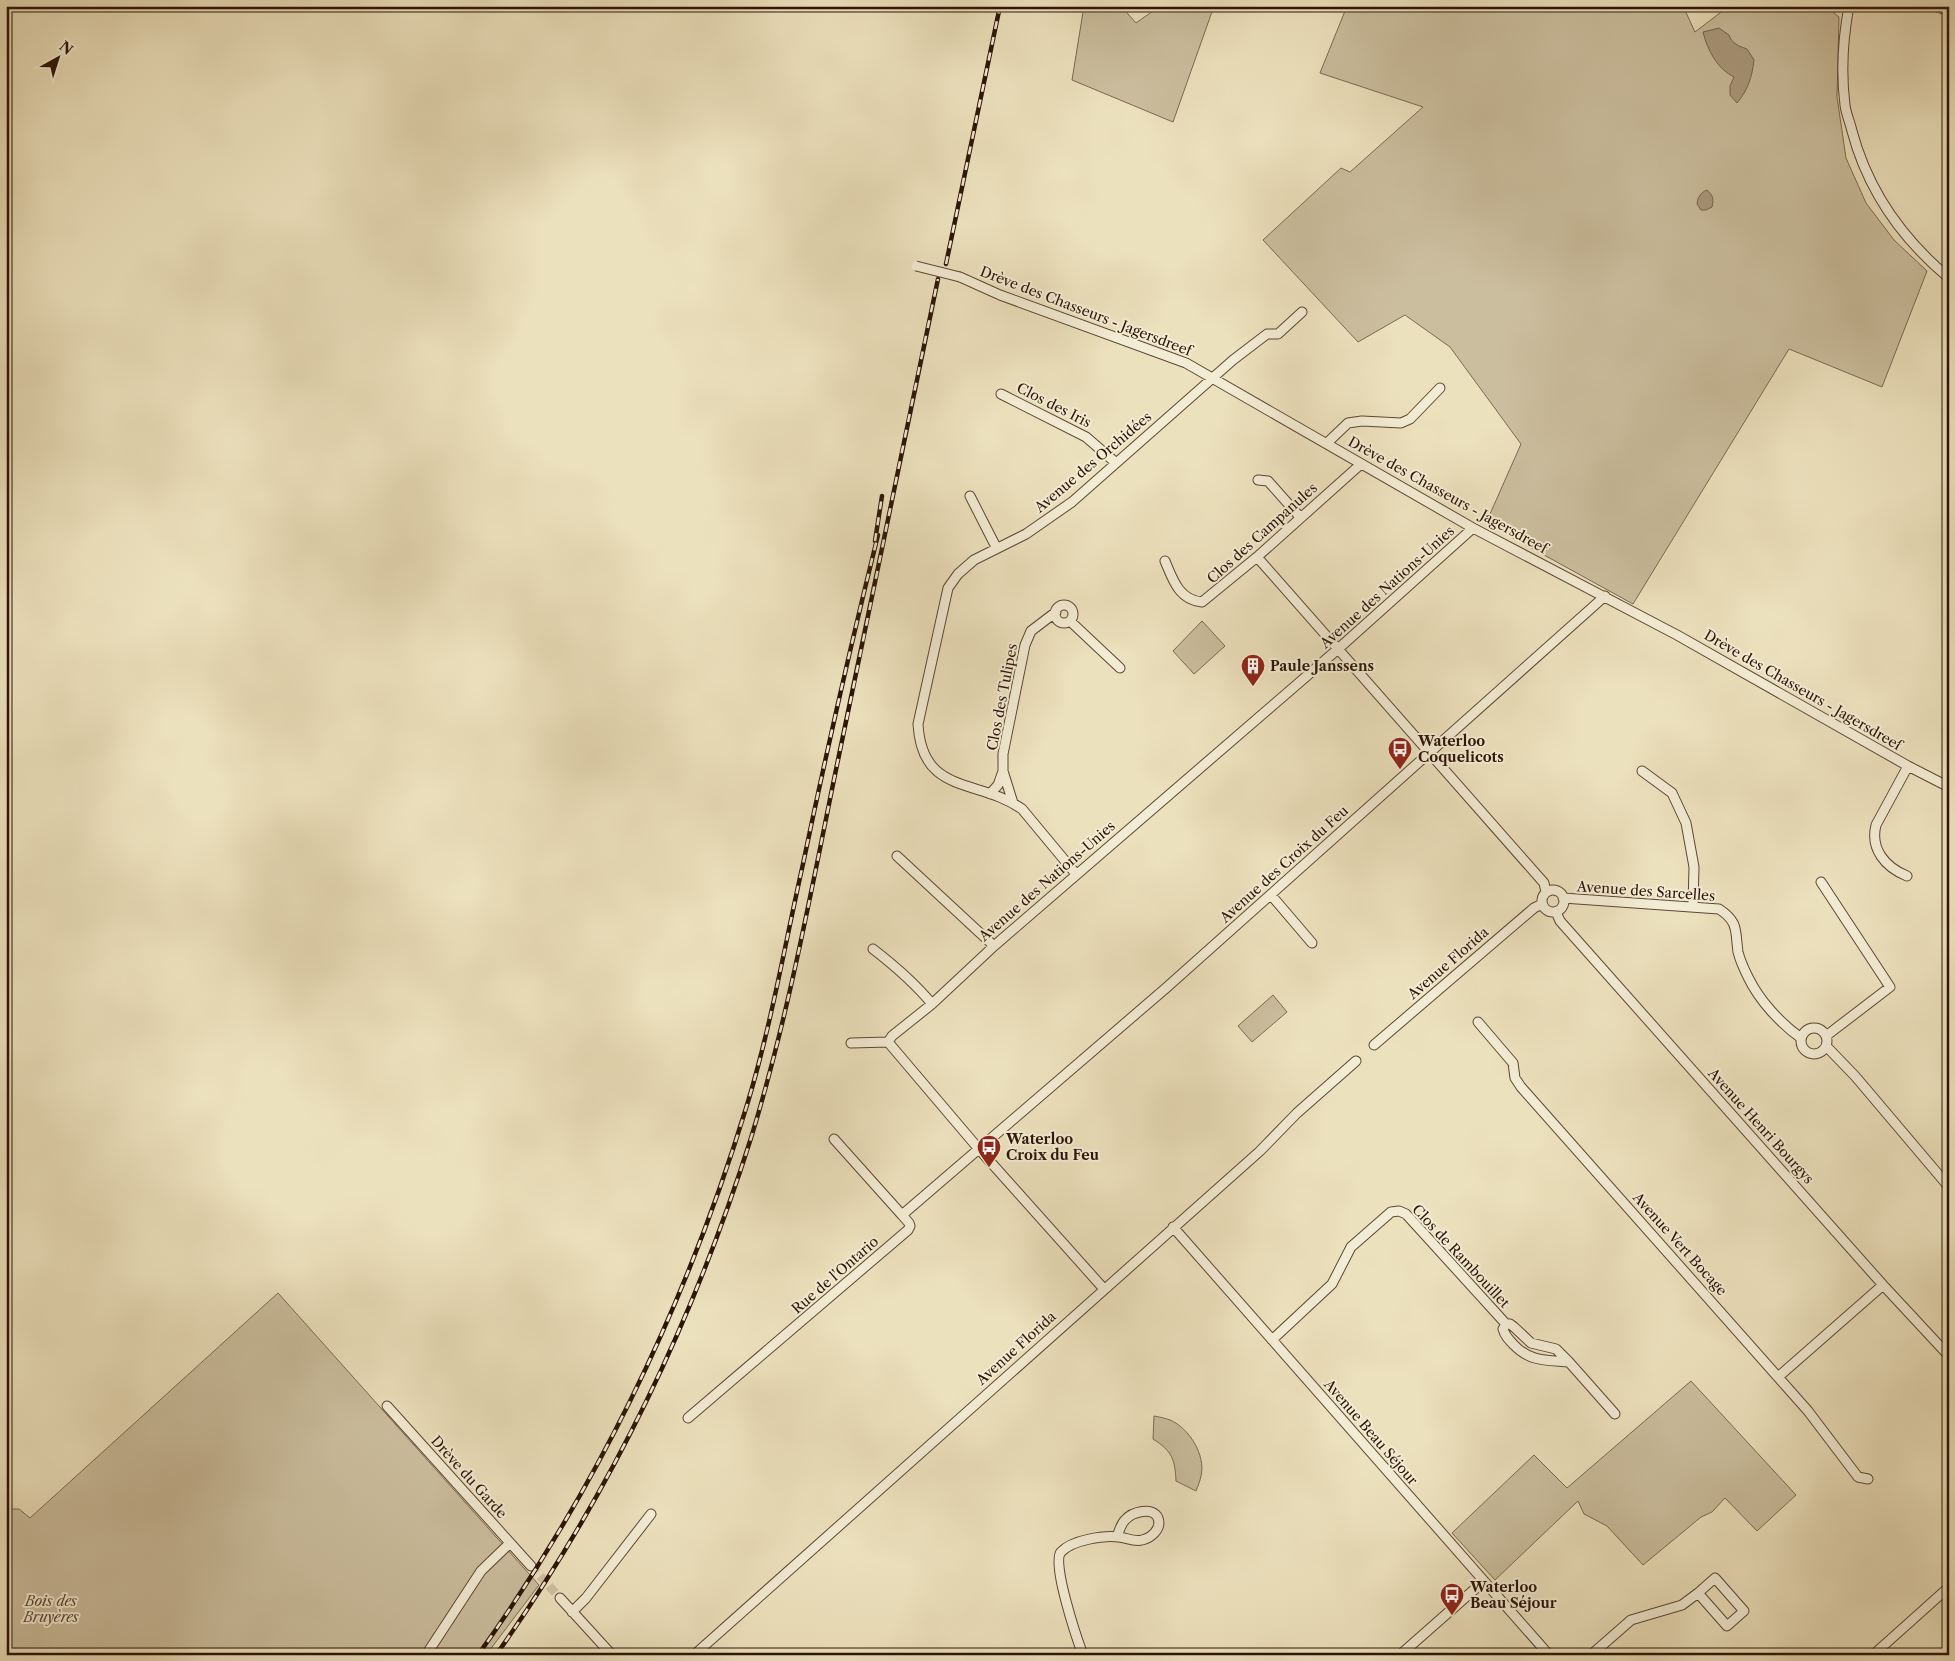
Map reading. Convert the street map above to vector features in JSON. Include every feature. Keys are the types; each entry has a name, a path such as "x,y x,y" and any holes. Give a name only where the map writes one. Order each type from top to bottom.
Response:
{"street":[{"path":"1849,6 1843,66 1845,106 1858,153 1877,196 1900,229 1949,278"},
{"path":"1935,6 1949,11"},
{"name":"Drève des Chasseurs - Jagersdreef","path":"916,266 960,277 1000,295 1186,363 1473,528 1605,596 1784,694 1908,766 1949,786"},
{"name":"Avenue des Orchidées","path":"1076,874 1022,809 1013,803 990,794 955,783 941,775 926,758 918,739 918,724 948,588 958,574 974,560 996,547 1026,534 1072,502 1115,462 1212,379 1267,334 1278,334 1302,312"},
{"path":"1327,443 1348,423 1362,420 1401,423 1410,419 1440,388"},
{"name":"Clos des Iris","path":"1001,394 1086,437 1115,462"},
{"name":"Clos des Campanules","path":"1166,561 1175,585 1183,594 1196,602 1202,602 1257,557 1361,464"},
{"path":"1258,480 1268,481 1300,517"},
{"path":"970,496 996,547"},
{"name":"Avenue des Nations-Unies","path":"888,1042 892,1036 932,1004 994,946 1338,649 1473,528"},
{"path":"1257,557 1544,883 1546,892 1542,904 1545,909 1550,912 1556,912 1561,909 1564,904 1563,898 1556,891 1546,892"},
{"name":"Avenue des Croix du Feu","path":"978,1148 1166,988 1429,751 1605,596"},
{"name":"Clos des Tulipes","path":"1013,803 1003,771 1003,754 1025,645 1031,632 1056,612 1059,621 1065,623 1070,621 1120,668"},
{"path":"1907,876 1895,872 1879,854 1874,836 1876,825 1908,766"},
{"name":"Clos des Tulipes","path":"990,794 998,785 1003,771"},
{"path":"1642,771 1672,793 1686,823 1694,867 1693,906"},
{"path":"897,856 994,946"},
{"path":"1820,882 1890,987 1826,1041 1820,1053 1812,1054 1805,1051 1800,1044 1800,1038 1805,1030 1816,1027 1822,1030 1826,1041 1949,1187"},
{"path":"1271,895 1312,943"},
{"name":"Avenue des Sarcelles","path":"1563,898 1719,909 1729,916 1735,924 1739,954 1748,978 1760,998 1800,1038"},
{"name":"Avenue Florida","path":"1374,1045 1534,908 1542,904"},
{"name":"Avenue Henri Bourgys","path":"1556,912 1560,921 1883,1285 1949,1356"},
{"path":"873,949 902,970 932,1004"},
{"name":"Avenue Vert Bocage","path":"1478,1022 1513,1063 1515,1078 1522,1087 1808,1411 1858,1477 1868,1479"},
{"path":"851,1043 888,1042 978,1148 1104,1289"},
{"name":"Avenue Florida","path":"694,1655 1260,1151 1296,1113 1356,1061"},
{"path":"834,1139 902,1214 978,1148"},
{"name":"Clos de Rambouillet","path":"1272,1340 1332,1284 1351,1247 1391,1212 1399,1211 1406,1214 1506,1324 1514,1326 1531,1343"},
{"name":"Rue de l'Ontario","path":"688,1418 908,1230 909,1223 902,1214"},
{"name":"Avenue Beau Séjour","path":"1173,1227 1549,1655"},
{"path":"1778,1377 1883,1285"},
{"name":"Clos de Rambouillet","path":"1506,1324 1503,1329 1505,1336 1527,1357"},
{"path":"1569,1362 1527,1357 1531,1343 1556,1349 1569,1362 1615,1414"},
{"name":"Drève du Garde","path":"387,1406 531,1566"},
{"path":"1082,1655 1059,1575 1060,1552 1095,1538 1117,1537 1142,1540 1154,1534 1159,1526 1158,1518 1154,1513 1145,1510 1129,1516 1123,1521 1117,1537"},
{"path":"572,1612 586,1598 651,1514"},
{"path":"426,1655 478,1576 510,1542"},
{"path":"1591,1655 1632,1620 1682,1605 1715,1578 1744,1611 1727,1626 1698,1593"},
{"path":"1400,1655 1484,1581"},
{"path":"1873,1655 1949,1587"},
{"path":"560,1598 612,1655"}],"green space":[{"path":"1084,6 1121,6 1136,23 1160,6 1214,6 1173,122 1072,80"},
{"path":"1347,6 1683,6 1695,32 1729,6 1825,6 1839,17 1837,97 1846,158 1866,203 1894,240 1927,271 1882,387 1789,349 1633,604 1486,523 1521,444 1450,347 1405,315 1358,342 1263,240 1341,168 1350,172 1423,107 1320,73"},
{"path":"1202,621 1225,646 1194,674 1173,651"},
{"path":"1273,995 1287,1012 1252,1042 1238,1026"},
{"name":"Bois des Bruyères","path":"278,1293 539,1585 486,1655 6,1655 6,1509 19,1509 30,1518"},
{"path":"1691,1381 1796,1495 1757,1531 1725,1498 1712,1512 1701,1517 1643,1565 1607,1526 1584,1514 1578,1501 1495,1580 1452,1533 1534,1455 1567,1488"},
{"path":"1154,1416 1168,1419 1177,1424 1184,1429 1194,1443 1202,1468 1201,1478 1196,1491 1176,1481 1175,1467 1171,1456 1153,1439"}],"shaded area":[{"path":"1719,28 1729,35 1734,43 1747,49 1754,60 1749,83 1737,103 1730,95 1730,86 1734,77 1718,64 1707,45 1703,32"},
{"path":"1707,190 1713,197 1712,207 1701,210 1697,204 1698,199"}],"tunnel":[{"path":"531,1566 560,1598"}],"railway":[{"path":"946,264 1000,6"},
{"path":"496,1655 537,1595 575,1533 611,1470 644,1406 702,1274 728,1207 751,1138 765,1091 799,950 938,279"},
{"path":"875,541 882,496"},
{"path":"478,1655 522,1591 562,1526 600,1459 635,1391 697,1250 723,1178 756,1075 830,740 878,535"}],"place":[{"name":"Paule Janssens","path":"1253,687"},
{"name":"Waterloo Coquelicots","path":"1400,770"},
{"name":"Waterloo Croix du Feu","path":"989,1168"},
{"name":"Waterloo Beau Séjour","path":"1452,1616"}]}
